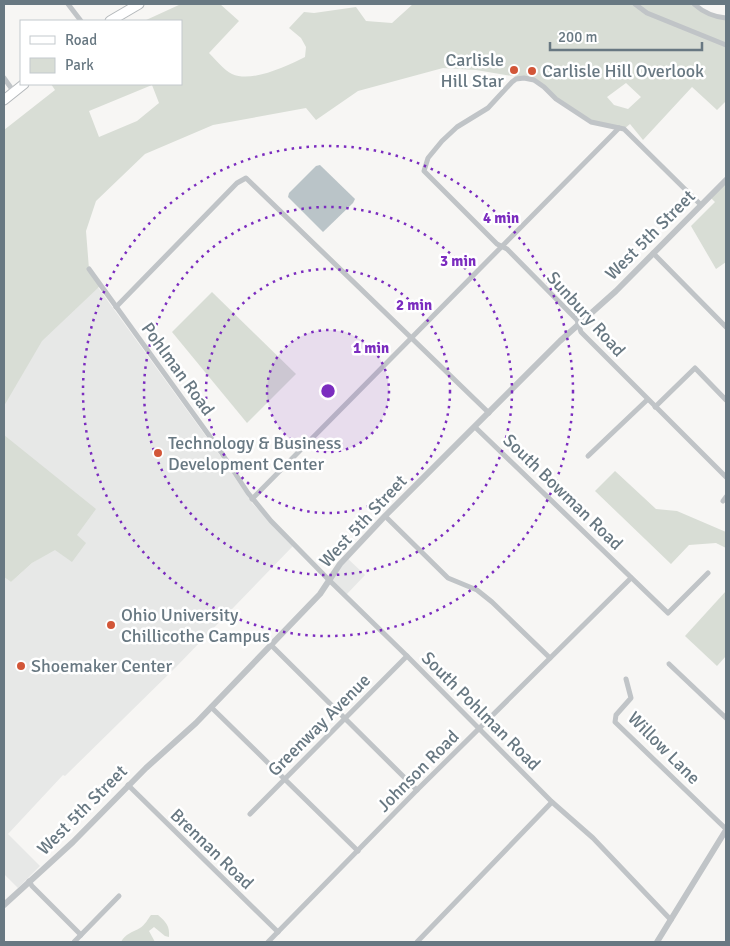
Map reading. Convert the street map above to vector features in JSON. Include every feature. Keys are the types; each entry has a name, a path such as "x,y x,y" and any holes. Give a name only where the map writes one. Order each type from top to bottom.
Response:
{"main road":[{"path":"112,20 139,4"},
{"path":"4,100 23,85"}],"street":[{"path":"68,4 80,20"},
{"path":"636,4 647,13 726,44"},
{"path":"694,4 702,11 726,18"},
{"path":"4,78 14,92"},
{"name":"Sunbury Road","path":"619,128 598,124 586,118 556,99 544,86 534,80 516,79 488,108 457,127 428,158 424,171 497,244 507,249 577,320 581,332 726,477"},
{"path":"252,499 619,128 631,134 701,205"},
{"path":"116,306 237,183 246,178 490,413"},
{"name":"West 5th Street","path":"4,905 29,880 73,842 128,785 211,707 320,594 340,564 385,516 560,341 578,326 726,180"},
{"path":"653,253 726,327"},
{"name":"Pohlman Road","path":"89,269 221,452 252,499 271,521"},
{"path":"655,407 695,368 726,400"},
{"path":"588,456 647,400"},
{"name":"South Bowman Road","path":"475,427 668,612 708,573"},
{"path":"385,516 448,578 477,590 550,658"},
{"name":"South Pohlman Road","path":"271,521 552,802 593,838 671,920"},
{"name":"Johnson Road","path":"268,942 417,790 631,578"},
{"path":"271,645 417,790"},
{"name":"Greenway Avenue","path":"250,814 407,656"},
{"path":"669,664 726,718"},
{"name":"Willow Lane","path":"626,679 631,698 616,715 615,722 726,829"},
{"path":"211,707 358,851"},
{"name":"Brennan Road","path":"128,785 278,932"},
{"path":"417,942 552,802"},
{"path":"657,942 726,829"},
{"path":"29,880 32,886 81,935"},
{"path":"74,942 118,896"}],"shaded area":[{"path":"320,165 355,199 323,232 288,197 289,193 316,166"},
{"name":"Ohio University Chillicothe Campus","path":"97,286 221,457 252,503 293,546 176,667 65,776 63,775 8,834 40,866 18,888 4,874 4,577 11,582 32,563 46,554 4,441 4,397 37,340"},
{"path":"346,557 365,575 345,596 329,580"}],"green space":[{"path":"181,4 220,4 239,21 209,53 232,74 240,76 259,75 289,65 305,57 306,47 301,38 289,28 304,12 314,13 356,7 366,21 392,23 413,4 694,4 702,11 726,17 726,101 717,110 692,87 643,140 630,124 624,129 598,124 556,99 544,87 524,78 476,70 443,68 358,91 316,120 306,108 213,125 145,154 96,201 86,231 89,269 101,285 42,341 4,406 4,130 55,90 52,85 152,85 182,85 182,20 146,20","holes":["626,83 641,97 628,109 614,105 607,97","152,85 159,103 137,121 99,137 89,111"]},
{"path":"726,180 726,262 716,269 691,226 715,202 709,196"},
{"path":"212,292 296,374 247,423 172,332"},
{"path":"4,435 96,509 77,535 86,543 72,562 55,550 32,563 11,582 4,577"},
{"path":"615,471 656,509 677,511 726,532 726,548 716,543 689,545 671,564 595,491"},
{"path":"726,591 726,656 717,666 685,636"},
{"path":"151,915 158,915 165,922 169,930 169,937 154,927 149,931 155,942 121,942 127,935 142,927"}],"place":[{"name":"Carlisle Hill Star","path":"514,70"},
{"name":"Carlisle Hill Overlook","path":"532,71"},
{"name":"Technology & Business Development Center","path":"158,453"},
{"name":"Ohio University Chillicothe Campus","path":"111,625"},
{"name":"Shoemaker Center","path":"21,666"}]}
